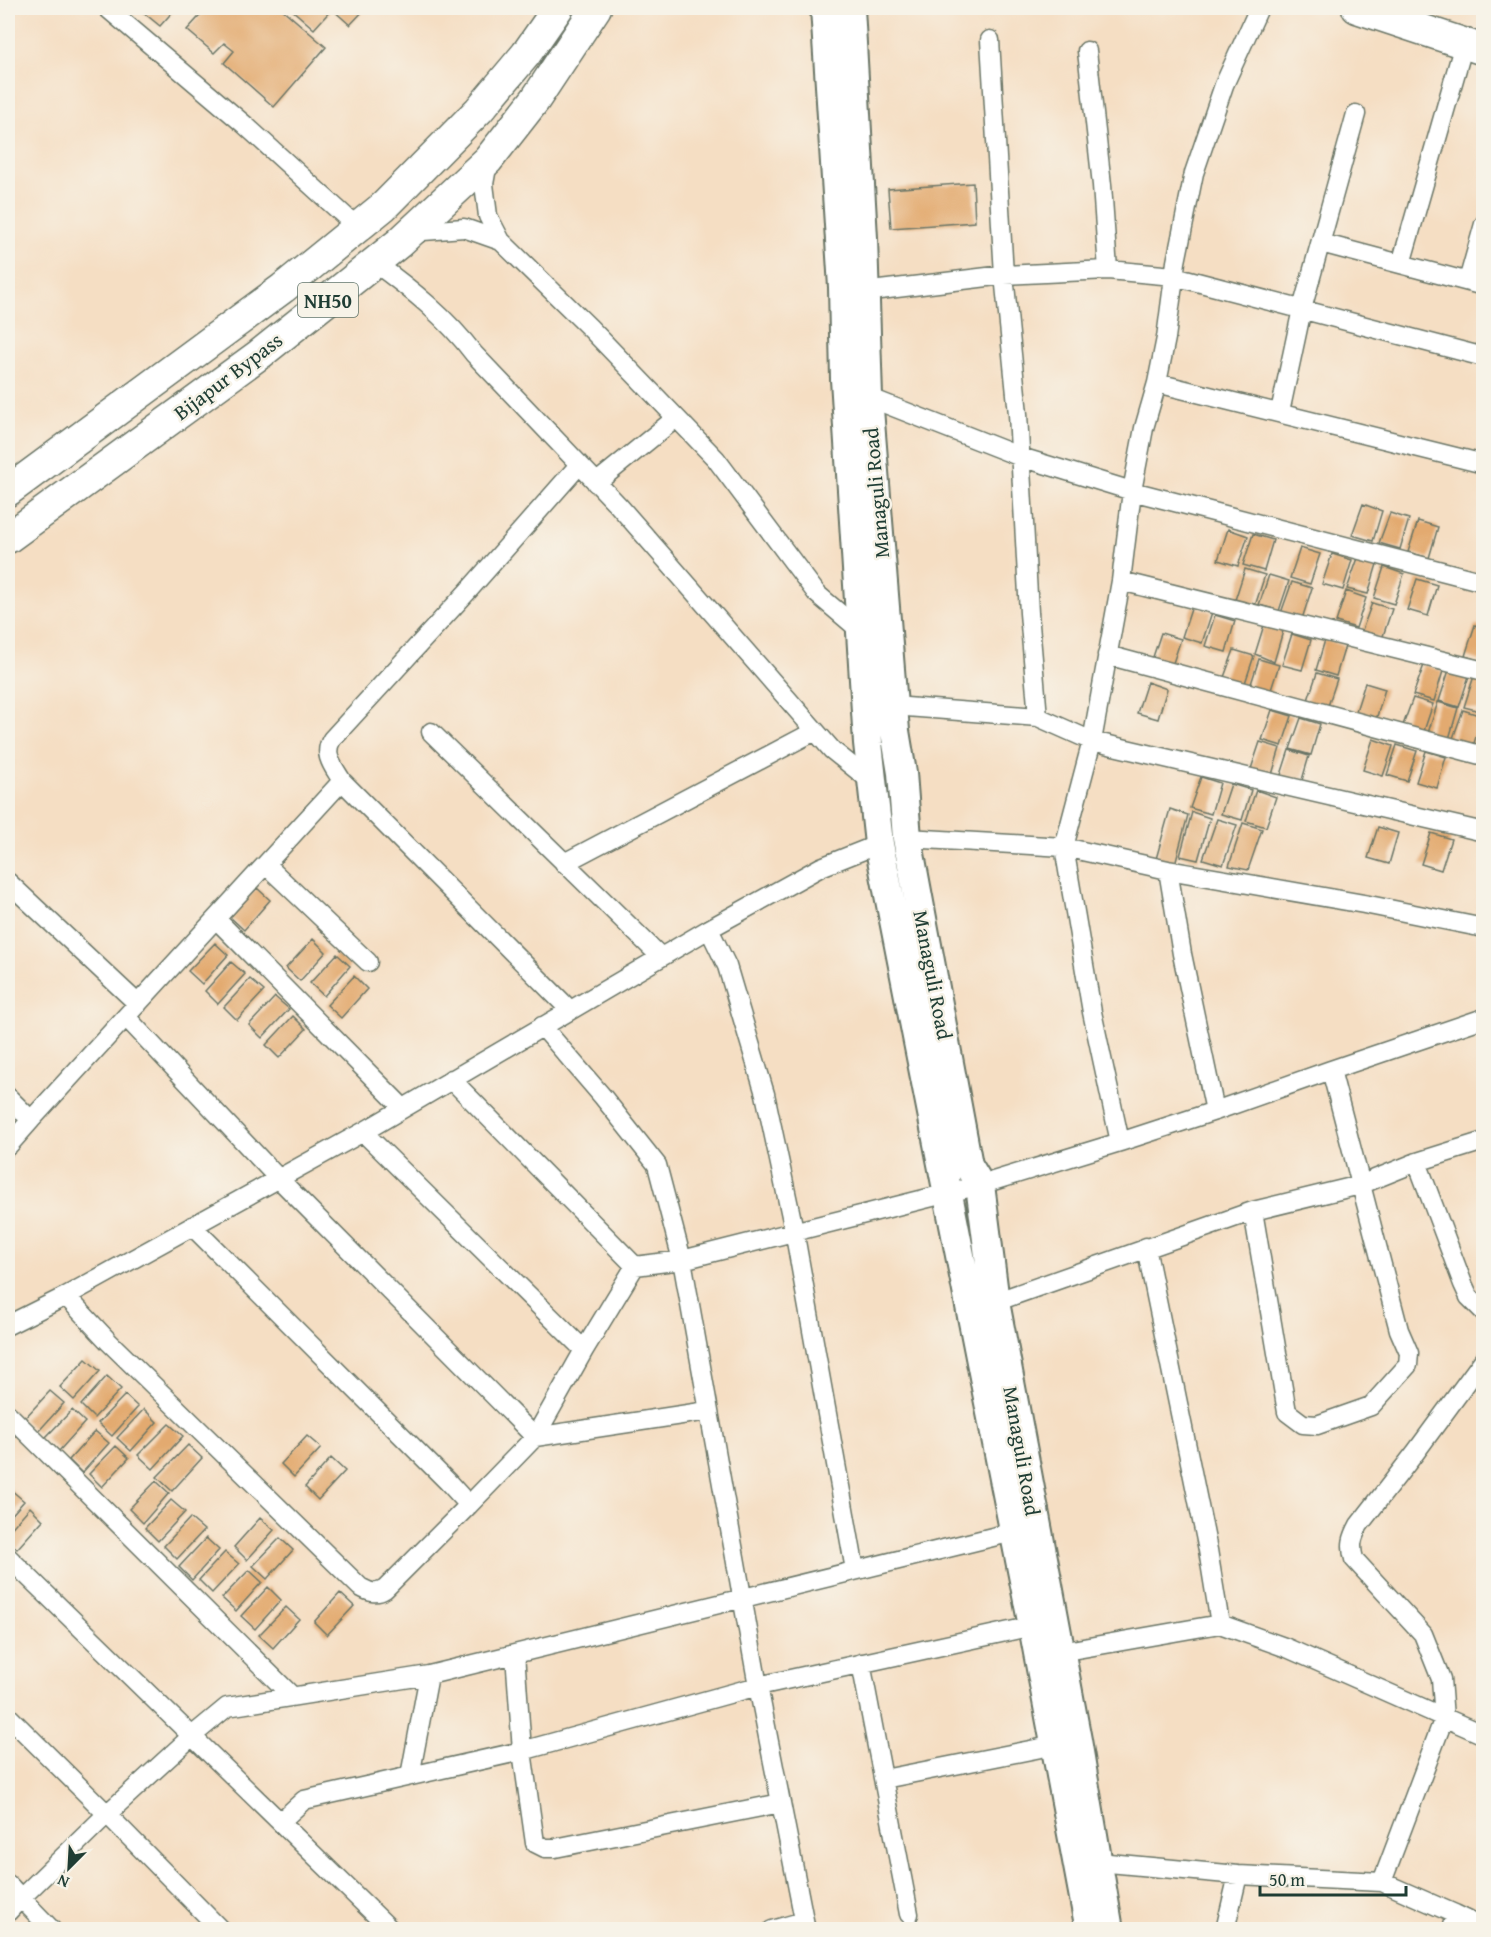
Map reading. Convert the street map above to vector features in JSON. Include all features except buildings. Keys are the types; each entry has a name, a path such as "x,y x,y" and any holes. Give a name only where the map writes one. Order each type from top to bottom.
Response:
{"highway":[{"name":"Bijapur Bypass","path":"8,491 283,288 406,185 479,110 526,54 558,8"},
{"name":"Bijapur Bypass","path":"8,538 260,354 399,243 488,160 535,100 596,8"},
{"path":"1357,8 1474,47"}],"main road":[{"name":"Managuli Road","path":"825,8 854,293 868,397 893,706 907,838 968,1165 980,1185 995,1302 1109,1929"},
{"name":"Managuli Road","path":"850,8 854,293 845,380 872,782 879,844 1033,1626 1090,1929"}],"street":[{"path":"107,8 245,125 357,228"},
{"path":"1119,1142 1092,1012 1064,847 1092,741 1121,582 1132,490 1144,428 1166,338 1174,276 1194,173 1224,85 1259,8"},
{"path":"990,40 1004,275 1021,457 1029,613 1038,717"},
{"path":"1401,264 1474,47"},
{"path":"1087,51 1102,185 1108,270"},
{"path":"1281,412 1302,309 1356,114"},
{"path":"488,160 484,184 488,216 501,241 590,328 716,459 817,594 863,633"},
{"path":"1321,243 1476,284 1484,224"},
{"path":"399,243 423,231 464,228 501,241"},
{"path":"375,263 416,294 464,340 474,354 620,506 832,750 872,782"},
{"path":"854,293 1004,275 1108,270 1174,276 1484,357"},
{"path":"1157,382 1484,464"},
{"path":"868,397 1021,457 1132,490 1484,582"},
{"path":"596,483 676,418"},
{"path":"570,1010 342,781 328,757 328,744 579,465"},
{"path":"1121,582 1484,671"},
{"path":"1107,655 1484,756"},
{"path":"893,706 1038,717 1092,741 1484,832"},
{"path":"564,863 815,731"},
{"path":"431,732 661,957"},
{"path":"8,1146 342,781"},
{"path":"907,838 1064,847 1168,870 1364,904 1484,928"},
{"path":"8,1325 66,1296 363,1132 709,929 821,867 879,844"},
{"path":"266,865 368,962"},
{"path":"1168,870 1182,954 1215,1111"},
{"path":"8,882 132,1011 278,1178 535,1437"},
{"path":"216,919 403,1108"},
{"path":"709,929 727,966 765,1094 794,1230 855,1570"},
{"path":"635,1266 682,1260 980,1185 1215,1111 1484,1018"},
{"path":"542,1026 657,1165 682,1260 758,1686 805,1925 772,1929"},
{"path":"1253,1211 1287,1412 1303,1424 1317,1425 1371,1406 1406,1370 1410,1360 1399,1330 1331,1070"},
{"path":"451,1079 635,1266"},
{"path":"8,1097 31,1120"},
{"path":"363,1132 584,1350"},
{"path":"995,1302 1253,1211 1360,1185 1417,1162 1484,1141"},
{"path":"1417,1162 1463,1284 1469,1297 1484,1312"},
{"path":"192,1226 448,1482 469,1506"},
{"path":"1146,1247 1208,1550 1220,1624"},
{"path":"66,1296 126,1358 360,1587 368,1592 380,1592 469,1506 535,1437 635,1266"},
{"path":"1382,1882 1444,1718 1441,1679 1423,1634 1354,1559 1351,1548 1352,1538 1359,1525 1484,1359"},
{"path":"535,1437 708,1411"},
{"path":"8,1414 292,1696"},
{"path":"8,1912 107,1814 227,1707 429,1675 1013,1532"},
{"path":"8,1557 391,1929"},
{"path":"1060,1652 1220,1624 1287,1648 1484,1735"},
{"path":"280,1822 304,1800 522,1751 758,1686 1033,1626"},
{"path":"515,1654 522,1751 535,1843 545,1848 555,1848 781,1803"},
{"path":"861,1663 909,1914"},
{"path":"410,1776 429,1675"},
{"path":"8,1716 221,1929"},
{"path":"884,1779 1056,1745"},
{"path":"1098,1862 1238,1875 1382,1882 1453,1922 1484,1928"},
{"path":"1225,1929 1238,1875"},
{"path":"8,1884 52,1929"}]}
